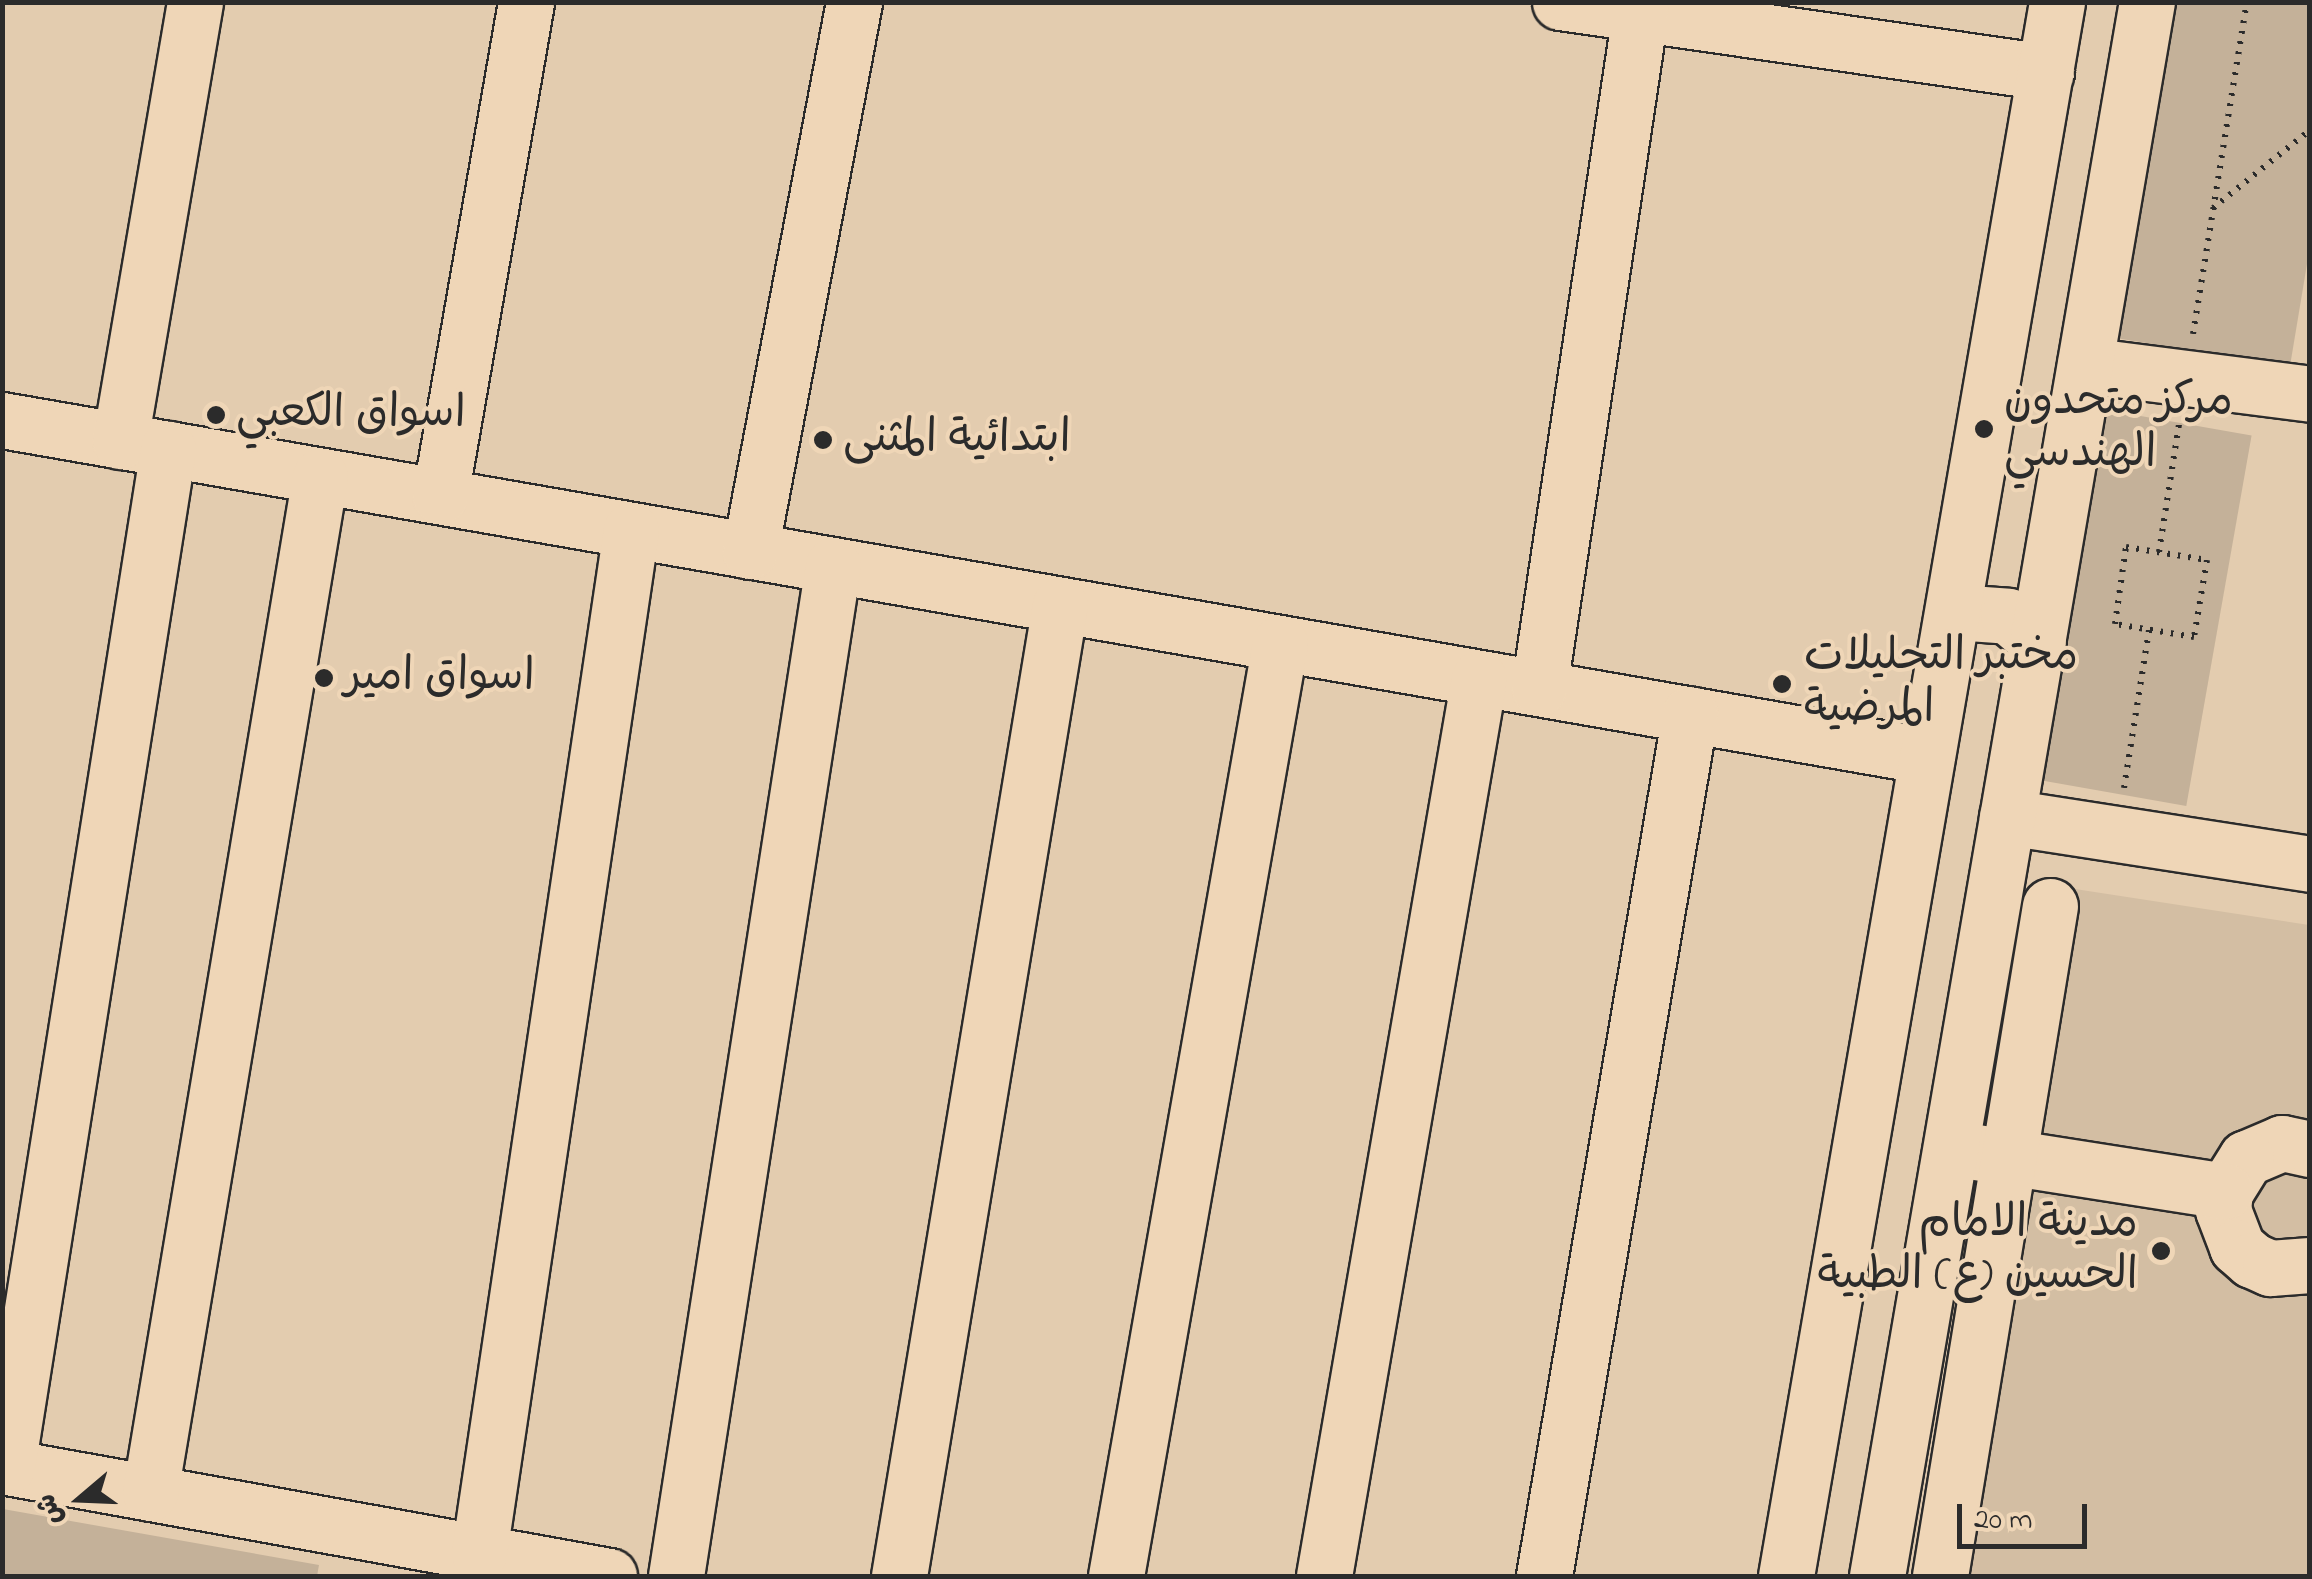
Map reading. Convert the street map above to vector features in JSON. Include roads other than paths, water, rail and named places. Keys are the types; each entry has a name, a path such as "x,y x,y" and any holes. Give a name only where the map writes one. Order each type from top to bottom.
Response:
{"street":[{"path":"195,2 144,445 5,1466 150,1493 383,1556 479,1553 609,1576"},
{"path":"440,496 526,2"},
{"path":"750,551 854,2"},
{"path":"1560,2 2046,72"},
{"path":"1786,1576 2058,2"},
{"path":"1876,1576 2147,2"},
{"path":"1539,688 1640,14"},
{"path":"2085,365 2310,394"},
{"path":"2,420 1928,756"},
{"path":"150,1493 320,476"},
{"path":"1969,514 1981,531 2016,548 2055,540"},
{"path":"479,1553 631,530"},
{"path":"676,1576 834,566"},
{"path":"899,1576 1060,604"},
{"path":"1951,621 1969,613 2008,616 2038,641"},
{"path":"1116,1576 1280,643"},
{"path":"1324,1576 1479,678"},
{"path":"1544,1576 1690,714"},
{"path":"2008,818 2310,864"},
{"path":"1940,1576 2050,906"},
{"path":"2310,1149 2282,1143 2246,1158 2225,1191 2223,1210 2237,1247 2270,1268 2310,1265"},
{"path":"1950,1149 2225,1191"}],"place":[{"name":"اسواق الكعبي","path":"216,415"},
{"name":"مركز متحدون الهندسي","path":"1984,429"},
{"name":"ابتدائية المثنى","path":"823,440"},
{"name":"اسواق امير","path":"324,678"},
{"name":"مختبر التحليلات المرضية","path":"1782,684"},
{"name":"مدينة الامام الحسين (ع) الطبية","path":"2161,1251"}]}
